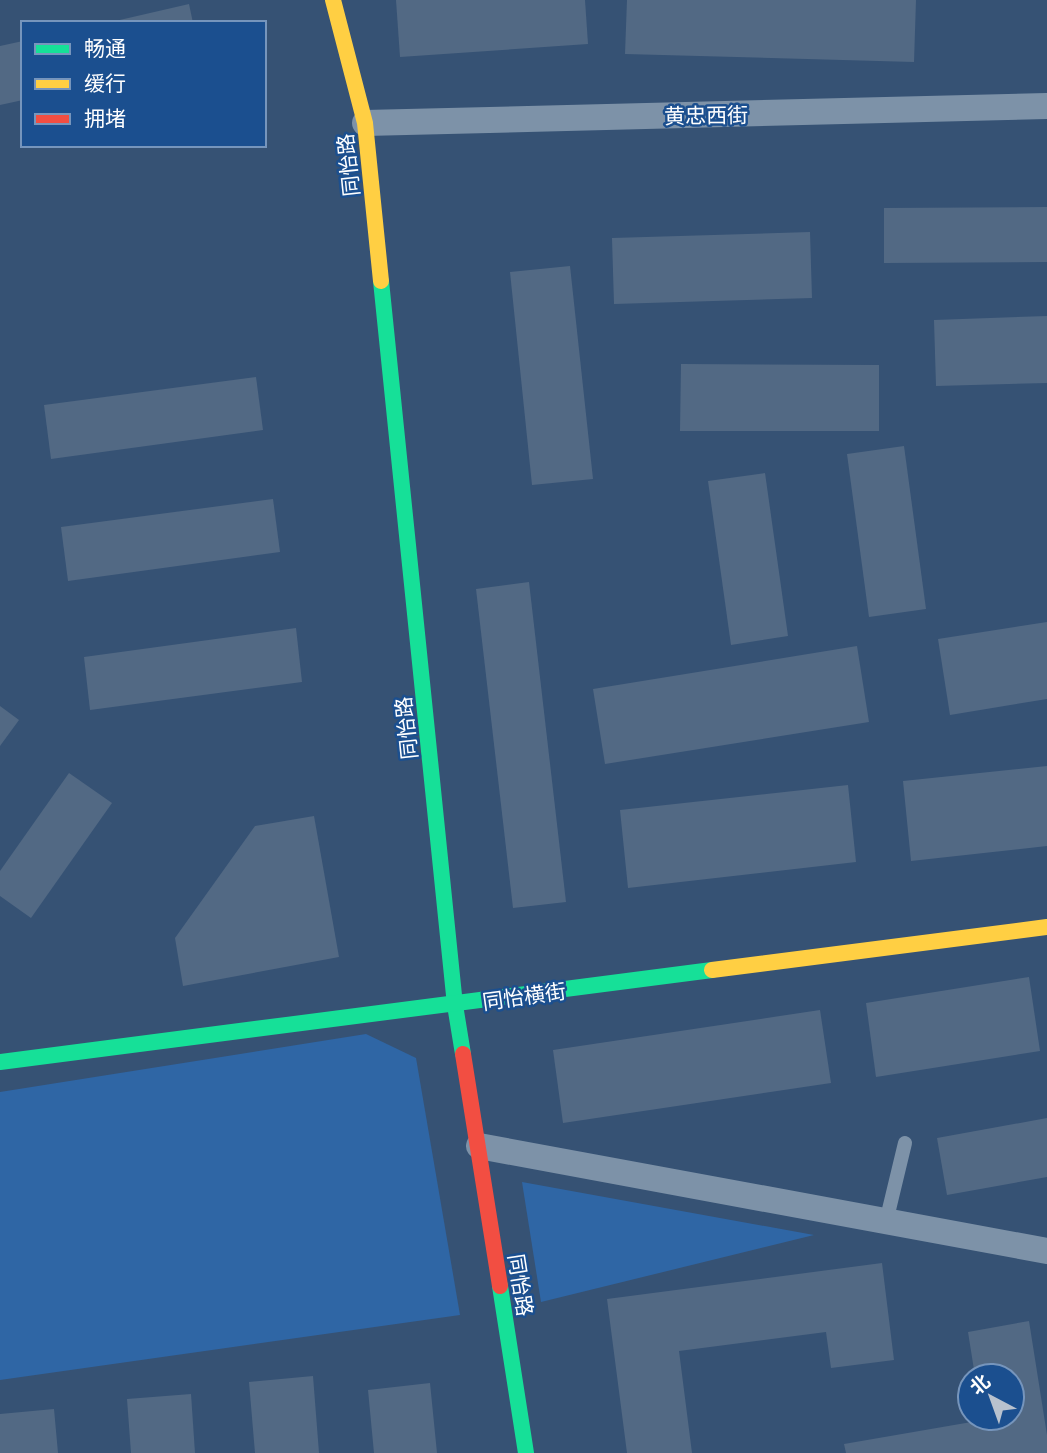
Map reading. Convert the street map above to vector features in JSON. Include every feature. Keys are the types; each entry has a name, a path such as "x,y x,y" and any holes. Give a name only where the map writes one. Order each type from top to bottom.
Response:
{"street":[{"name":"同怡路","path":"333,0 365,123 455,1004 526,1453"},
{"name":"黄忠西街","path":"365,123 1047,106"},
{"name":"同怡横街","path":"0,1062 1047,927"},
{"path":"479,1146 1047,1251"}],"lane":[{"path":"886,1222 905,1143"}],"shaded area":[{"path":"366,1034 416,1058 460,1315 0,1380 0,1092"},
{"path":"522,1182 814,1235 541,1302"}],"building":[{"path":"396,0 585,0 588,44 400,57"},
{"path":"627,0 916,0 914,62 625,54"},
{"path":"189,4 193,21 115,21"},
{"path":"21,41 21,100 0,105 0,46"},
{"path":"1047,207 1047,262 884,263 884,208"},
{"path":"810,232 812,298 614,304 612,238"},
{"path":"570,266 593,479 532,485 510,272"},
{"path":"1047,316 1047,383 936,386 934,320"},
{"path":"681,364 879,365 879,431 680,431"},
{"path":"256,377 263,430 51,459 44,405"},
{"path":"904,446 926,609 869,617 847,454"},
{"path":"765,473 788,636 731,645 708,481"},
{"path":"273,499 280,552 68,581 61,527"},
{"path":"529,582 566,902 513,908 476,589"},
{"path":"1047,622 1047,699 950,715 938,639"},
{"path":"296,628 302,682 90,710 84,657"},
{"path":"857,646 869,722 605,764 593,689"},
{"path":"0,706 19,720 0,746"},
{"path":"1047,766 1047,846 911,861 903,781"},
{"path":"69,773 112,803 31,918 0,896 0,871"},
{"path":"848,785 856,862 628,888 620,810"},
{"path":"314,816 339,957 183,986 175,938 255,826"},
{"path":"1029,977 1040,1051 876,1077 866,1003"},
{"path":"820,1010 831,1083 563,1123 553,1050"},
{"path":"1047,1118 1047,1177 947,1195 937,1138"},
{"path":"882,1263 894,1360 831,1368 826,1332 679,1351 692,1453 627,1453 607,1299"},
{"path":"1029,1321 1047,1435 1047,1453 846,1453 844,1444 956,1425 956,1432 1026,1432 1026,1362 973,1362 968,1332"},
{"path":"313,1376 319,1453 255,1453 249,1382"},
{"path":"430,1383 437,1453 374,1453 368,1390"},
{"path":"191,1394 195,1453 131,1453 127,1399"},
{"path":"54,1409 58,1453 0,1453 0,1414"}],"traffic: fast":[{"path":"381,281 455,1005 463,1054"},
{"path":"0,1062 712,970"},
{"path":"500,1286 526,1453"}],"traffic: slow":[{"path":"333,0 365,123 381,281"},
{"path":"712,970 1047,927"}],"traffic: jam":[{"path":"463,1054 500,1286"}]}
